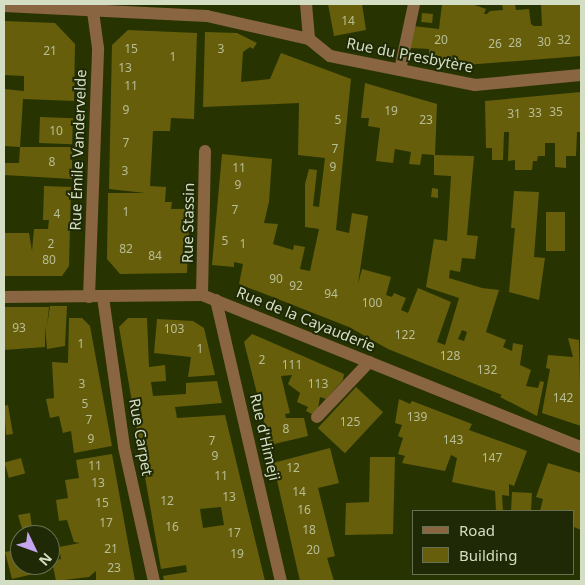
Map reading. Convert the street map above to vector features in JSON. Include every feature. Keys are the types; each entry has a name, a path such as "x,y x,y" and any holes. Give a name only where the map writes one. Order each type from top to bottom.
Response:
{"street":[{"path":"306,4 309,39"},
{"path":"400,70 414,4"},
{"name":"Rue du Presbytère","path":"4,6 92,6 207,16 309,39 330,56 475,85 581,75"},
{"name":"Rue Émile Vandervelde","path":"89,297 98,48 92,6"},
{"name":"Rue Stassin","path":"202,295 205,151"},
{"name":"Rue de la Cayauderie","path":"4,297 202,295 581,447"},
{"name":"Rue Carpet","path":"103,297 124,447 154,581"},
{"name":"Rue d'Himeji","path":"216,300 281,581"},
{"path":"317,417 369,362"}],"building":[{"path":"328,4 362,4 366,30 334,36"},
{"path":"442,4 472,4 486,9 484,14 487,14 490,11 503,10 502,4 515,4 516,10 529,9 531,24 542,26 541,4 581,4 581,56 452,66 429,63 429,49 410,48 413,26 439,29"},
{"path":"422,13 433,14 432,23 421,22"},
{"path":"4,21 55,23 75,44 74,101 23,99 20,147 4,146 4,89 24,91 24,76 4,75"},
{"path":"128,30 197,33 194,119 171,118 170,131 153,131 150,186 166,187 165,202 172,202 171,209 190,209 187,273 120,274 107,259 108,193 145,193 109,189 112,45"},
{"path":"205,32 237,33 257,43 253,49 250,47 243,52 241,82 270,79 281,53 351,79 336,230 349,233 352,213 368,216 358,284 362,269 391,277 386,295 392,297 394,293 406,298 401,310 408,313 418,288 451,302 437,342 445,345 459,298 426,287 434,239 447,241 451,176 434,175 434,155 422,154 420,165 409,164 411,152 395,149 393,163 376,161 380,128 368,126 369,118 361,118 365,83 437,104 435,155 474,156 467,235 478,236 475,259 462,258 460,272 450,270 449,278 482,288 499,290 486,332 506,340 503,347 512,351 513,343 523,345 520,365 531,370 526,386 538,388 540,381 544,382 537,416 500,397 502,395 388,349 349,327 239,284 243,264 234,262 234,267 212,265 222,154 272,159 269,202 264,223 278,224 273,244 293,250 294,245 305,247 300,269 310,271 319,229 305,227 305,184 309,169 317,170 313,206 319,207 325,158 298,155 299,103 203,107","holes":["462,330 467,332 464,341 458,339"]},
{"path":"581,92 581,132 577,132 576,156 566,156 566,168 555,167 555,143 545,143 545,156 538,156 537,161 533,161 532,170 515,170 515,160 508,161 509,132 504,132 503,160 492,160 492,148 486,148 485,101"},
{"path":"40,117 73,118 72,144 39,143"},
{"path":"20,147 72,147 72,179 4,175 4,163 19,163"},
{"path":"44,186 71,187 69,266 62,276 4,276 4,233 29,233 32,251 34,229 48,229 49,220 43,220"},
{"path":"432,188 438,189 438,198 431,197"},
{"path":"514,191 539,192 534,257 545,258 539,300 509,292 515,228 511,228"},
{"path":"546,212 565,212 565,251 546,251"},
{"path":"50,306 67,306 65,346 47,349 45,326 45,347 4,350 4,307 49,307 47,326"},
{"path":"69,318 82,318 90,326 112,446 74,453 71,431 63,433 59,416 50,418 46,399 54,398 52,362 68,363"},
{"path":"128,318 147,318 149,367 165,365 166,381 151,382 153,396 186,394 186,383 217,381 222,403 175,407 177,418 225,415 265,581 164,581 163,576 187,572 186,565 161,569 119,327","holes":["221,507 224,525 203,528 200,509"]},
{"path":"157,319 193,321 204,328 215,375 188,377 191,357 154,353"},
{"path":"252,334 344,374 343,380 326,399 320,397 318,408 312,414 306,411 308,407 297,402 300,393 288,384 292,375 281,376 290,413 285,414 286,418 304,418 308,436 270,445 244,342"},
{"path":"568,338 579,340 581,426 542,413 550,369 546,368 548,355 573,357"},
{"path":"356,387 383,412 345,453 318,428"},
{"path":"399,399 410,404 412,401 472,424 469,430 527,451 514,486 509,484 509,496 502,495 503,510 496,510 495,491 452,482 457,458 451,455 445,471 402,463 405,456 398,454 403,438 398,436 402,425 395,423"},
{"path":"8,405 13,434 6,435 4,406"},
{"path":"330,448 339,483 318,488 335,556 327,558 334,581 300,581 273,463"},
{"path":"112,454 135,581 96,581 96,571 89,577 56,581 55,575 60,575 60,547 80,543 74,542 67,520 59,521 56,500 68,498 65,480 79,478 76,460"},
{"path":"370,457 395,457 393,534 345,535 346,503 369,502"},
{"path":"21,458 25,473 9,478 5,462"},
{"path":"548,463 581,473 581,530 575,527 575,510 540,510 543,499 536,497"},
{"path":"512,492 532,493 531,510 511,510"},
{"path":"30,513 32,525 21,525 18,515"},
{"path":"10,551 10,571 5,552"},
{"path":"11,575 29,575 12,579"}]}
